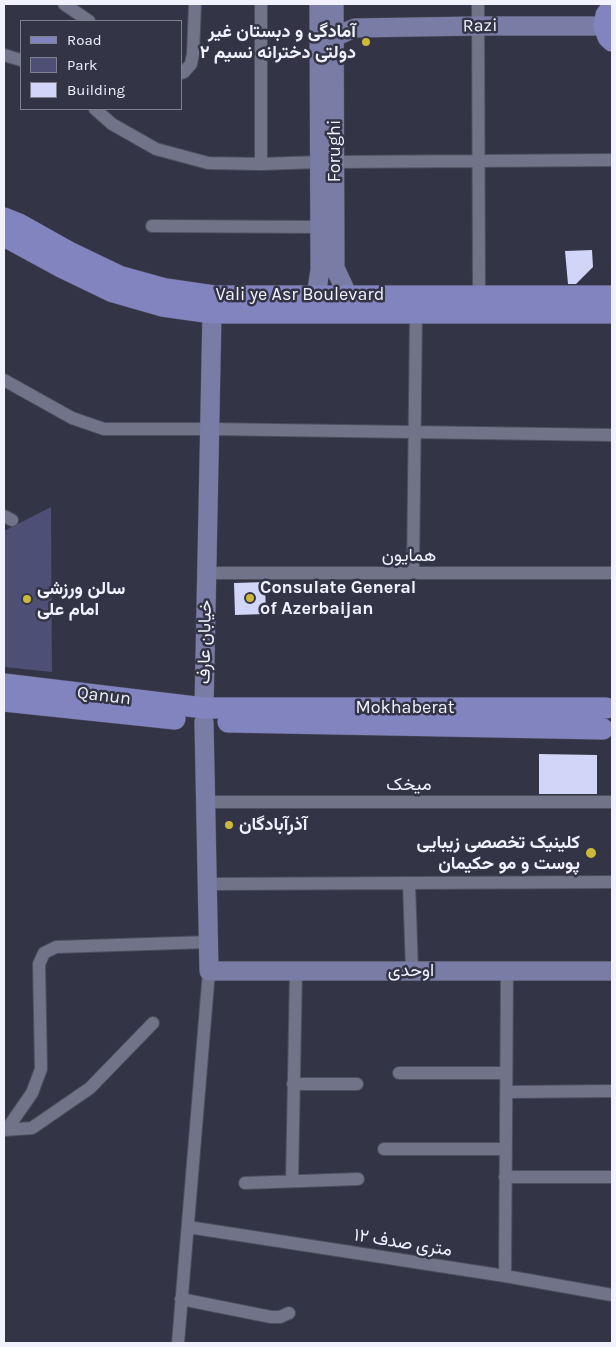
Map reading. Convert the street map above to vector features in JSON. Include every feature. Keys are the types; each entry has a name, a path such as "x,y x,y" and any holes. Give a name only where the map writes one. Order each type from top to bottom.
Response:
{"main road":[{"name":"Vali ye Asr Boulevard","path":"4,218 120,276 166,289 214,296 348,296 612,313"},
{"name":"Vali ye Asr Boulevard","path":"4,236 61,267 113,292 162,306 212,314 416,313 479,296 612,296"},
{"name":"Qanun","path":"4,684 204,715"},
{"name":"Qanun","path":"4,701 204,715"},
{"name":"Mokhaberat","path":"204,715 608,720"}],"street":[{"path":"64,4 88,20"},
{"path":"182,73 191,64 194,54 195,4"},
{"path":"261,4 261,164"},
{"path":"478,4 479,296"},
{"name":"Razi","path":"327,20 356,28 610,25"},
{"name":"Forughi","path":"327,20 327,162 335,268 348,296"},
{"path":"4,54 20,60"},
{"path":"96,110 112,124 156,149 208,163 612,160"},
{"name":"Forughi","path":"316,296 320,270 320,227 327,162"},
{"path":"152,226 320,227"},
{"path":"413,573 416,313"},
{"name":"خیابان عارف","path":"209,971 204,715 212,314"},
{"path":"4,380 72,418 104,429 612,435"},
{"name":"همایون","path":"207,573 612,573"},
{"name":"میخک","path":"206,802 612,802"},
{"path":"207,884 612,882"},
{"path":"409,883 412,971"},
{"path":"5,1129 32,1093 41,1069 39,964 44,953 56,947 209,942"},
{"path":"178,1343 209,971"},
{"name":"اوحدی","path":"209,971 612,971"},
{"path":"292,1181 296,971"},
{"path":"504,1276 507,971"},
{"path":"5,1129 32,1128 90,1088 153,1023"},
{"path":"399,1073 506,1073"},
{"path":"293,1084 357,1084"},
{"path":"506,1092 612,1092"},
{"path":"384,1149 506,1149"},
{"path":"505,1177 612,1177"},
{"path":"245,1183 358,1179"},
{"name":"۱۲ متری صدف","path":"188,1227 504,1276 612,1295"},
{"path":"181,1299 271,1317 280,1317 289,1313"}],"green space":[{"name":"سالن ورزشی امام علی","path":"51,507 52,672 4,667 4,531"}],"building":[{"path":"592,250 593,267 576,284 568,284 565,251"},
{"name":"Consulate General of Azerbaijan","path":"265,582 266,614 235,615 234,583"},
{"path":"539,754 597,755 597,794 539,794"}],"place":[{"name":"آمادگی و دبستان غیر دولتی دخترانه نسیم ۲","path":"366,42"},
{"name":"Consulate General of Azerbaijan","path":"250,598"},
{"name":"سالن ورزشی امام علی","path":"27,599"},
{"name":"آذرآبادگان","path":"229,825"},
{"name":"کلینیک تخصصی زیبایی پوست و مو حکیمان","path":"591,853"}]}
